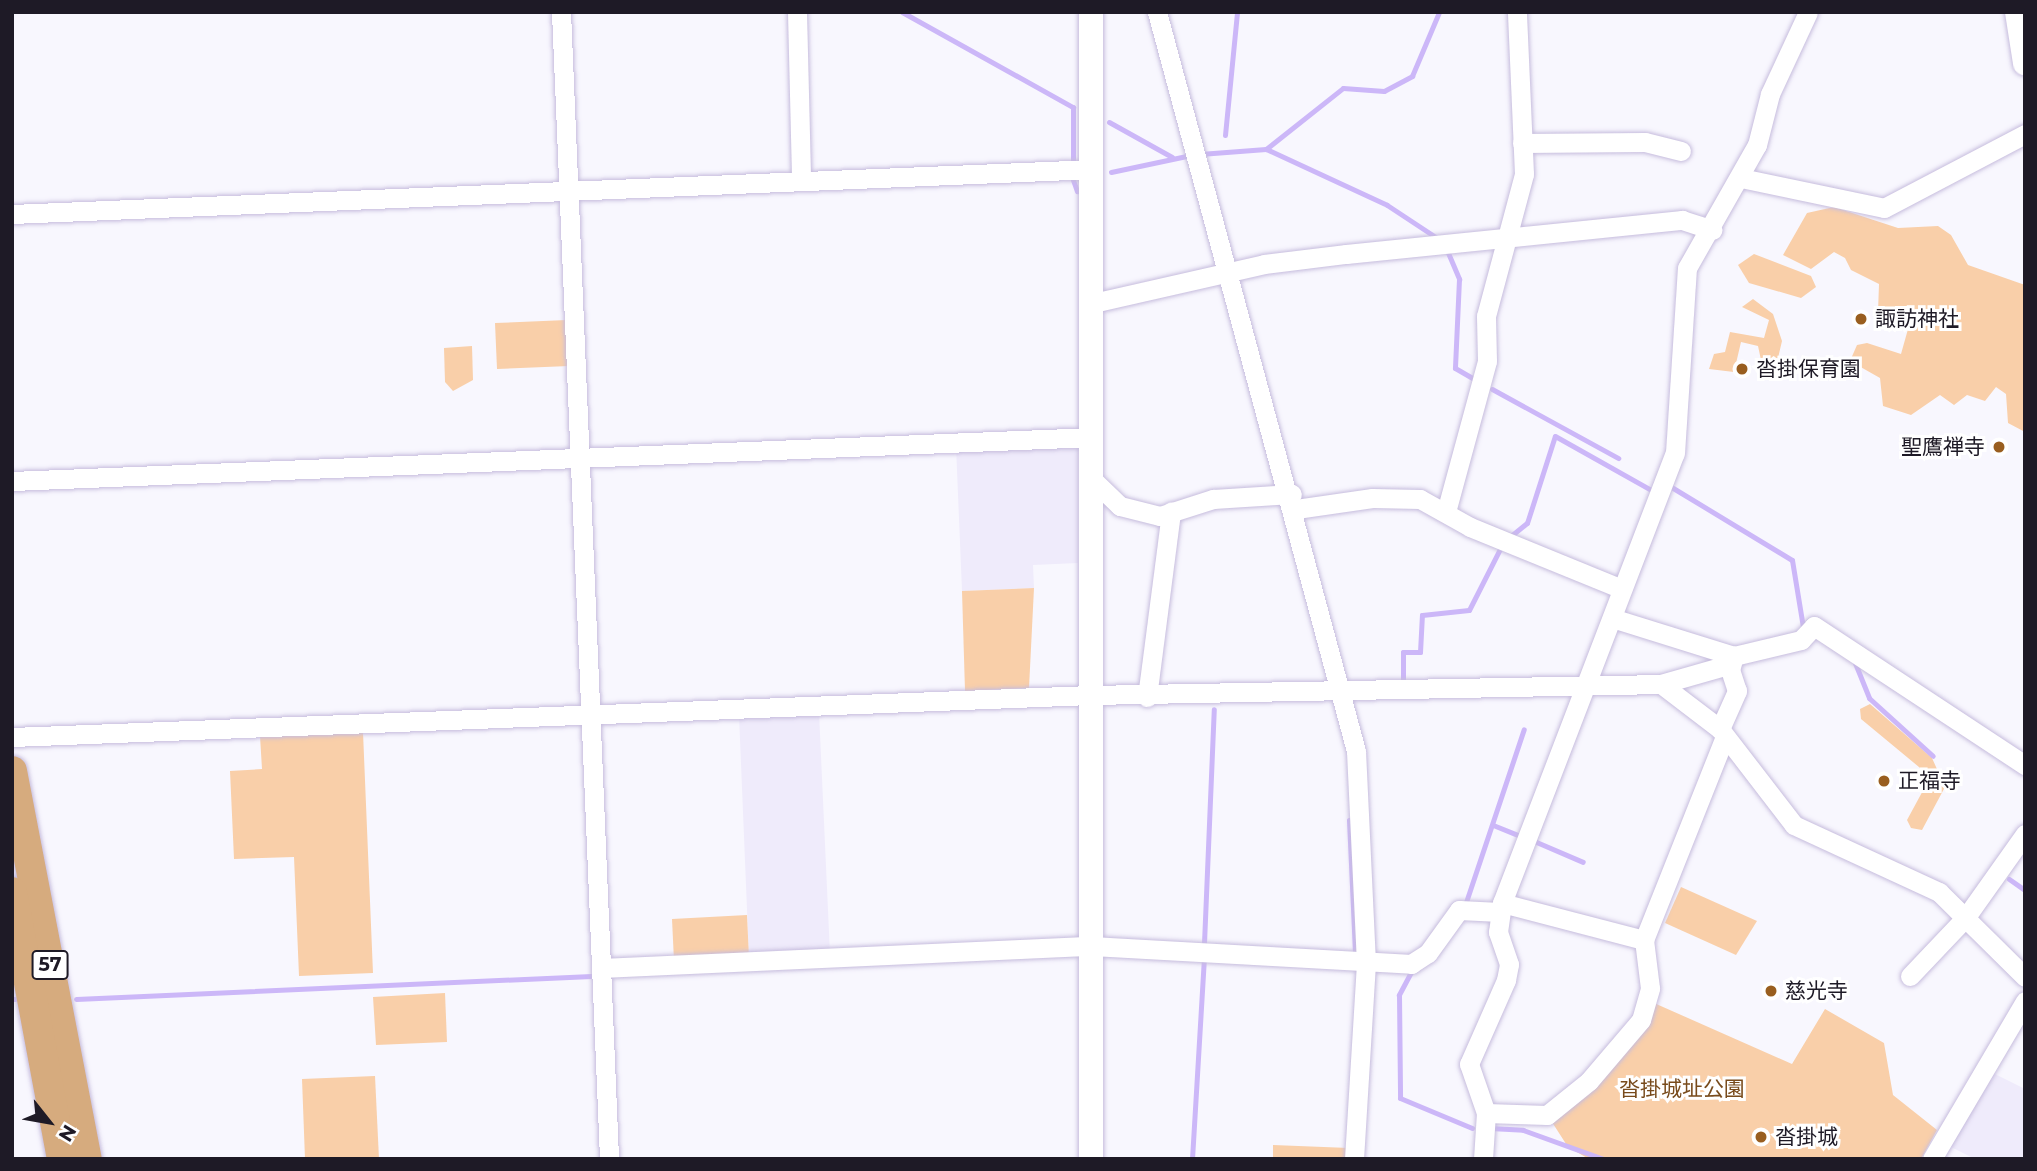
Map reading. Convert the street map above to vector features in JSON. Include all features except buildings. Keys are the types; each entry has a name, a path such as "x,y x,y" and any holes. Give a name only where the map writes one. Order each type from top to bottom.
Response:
{"main road":[{"name":"57","path":"12,771 87,1159"},
{"name":"57","path":"12,892 22,993 62,1159"}],"street":[{"path":"561,12 593,713 609,1159"},
{"path":"797,12 801,180"},
{"path":"1091,12 1091,1159"},
{"path":"1157,12 1227,273 1294,502 1356,751 1366,963 1354,1159"},
{"path":"1446,512 1487,361 1486,316 1503,236 1524,174 1517,12"},
{"path":"1483,1159 1486,1113 1469,1064 1506,979 1501,908 1582,685 1612,618 1675,453 1687,268 1741,178 1808,12"},
{"path":"2017,12 2025,63"},
{"path":"1741,178 1884,208 2025,134"},
{"path":"1522,143 1645,142 1681,151"},
{"path":"12,214 1093,169"},
{"path":"1093,303 1227,273 1443,243 1682,220 1712,230"},
{"path":"12,481 1093,437"},
{"path":"1092,479 1120,506 1160,516 1213,499 1294,502 1420,499 1622,589"},
{"path":"1147,697 1171,512"},
{"path":"1612,618 1732,660"},
{"path":"12,737 1090,695 1147,697 1661,684 1801,640 1814,626 2025,765"},
{"path":"1486,1113 1547,1115 1589,1080 1641,1020 1650,988 1644,940 1737,691 1732,660"},
{"path":"1661,684 1723,732 1794,825 1938,892 2025,977"},
{"path":"1910,976 1966,917 2025,834"},
{"path":"601,968 1092,946 1411,964 1428,953 1459,910 1501,908 1644,940"},
{"path":"1931,1159 2025,1001"}],"shaded area":[{"path":"1078,441 1078,563 1033,565 1034,588 962,591 956,446"},
{"path":"819,712 830,954 749,958 739,715"},
{"path":"1991,1072 2025,1089 2025,1159 1975,1159 1949,1146"}],"green space":[{"path":"1834,207 1898,228 1938,226 1951,235 1968,265 2025,285 2025,432 2008,423 2006,394 1996,387 1985,401 1967,395 1954,405 1940,395 1911,415 1883,406 1880,378 1850,361 1857,345 1867,343 1901,354 1910,322 1878,312 1879,284 1851,270 1845,258 1834,252 1811,269 1783,255 1807,213"},
{"path":"1754,254 1811,276 1816,287 1801,298 1749,283 1738,265"},
{"path":"1753,299 1773,314 1782,341 1778,358 1761,360 1758,346 1741,342 1734,372 1709,369 1714,354 1725,352 1730,332 1764,338 1769,320 1742,307"},
{"path":"567,320 569,366 497,369 495,323"},
{"path":"472,346 473,380 453,391 445,382 444,348"},
{"path":"1034,588 1029,688 965,691 962,591"},
{"path":"1870,704 1932,758 1945,787 1922,830 1911,828 1907,820 1926,785 1925,772 1861,719 1860,709"},
{"path":"363,732 373,973 299,976 294,857 234,859 230,771 262,769 260,736"},
{"path":"1681,887 1757,921 1736,955 1665,923"},
{"path":"747,915 749,958 674,961 672,919"},
{"path":"445,993 447,1042 376,1045 373,997"},
{"name":"沓掛城址公園","path":"1654,1003 1792,1064 1825,1009 1884,1043 1893,1095 1937,1130 1921,1159 1589,1159 1568,1147 1550,1119"},
{"path":"375,1076 379,1159 305,1159 302,1079"},
{"path":"1273,1145 1349,1148 1348,1159 1273,1159"}],"waterway":[{"path":"902,12 1073,107 1073,160"},
{"path":"1225,135 1237,12"},
{"path":"1266,149 1343,88 1384,91 1412,76 1439,12"},
{"path":"1109,122 1172,157"},
{"path":"1200,154 1266,149 1387,205 1440,240"},
{"path":"1111,172 1191,155"},
{"path":"1073,180 1077,191"},
{"path":"1446,248 1459,279 1455,368 1476,380"},
{"path":"1492,389 1618,458"},
{"path":"1512,535 1527,523 1555,436 1653,491"},
{"path":"1673,488 1792,560 1803,627"},
{"path":"1403,679 1403,652 1420,652 1422,615 1469,610 1501,547"},
{"path":"1855,663 1869,698 1933,756"},
{"path":"1204,943 1214,709"},
{"path":"1466,902 1524,729"},
{"path":"1349,820 1355,954"},
{"path":"1493,825 1522,837"},
{"path":"1534,841 1583,862"},
{"path":"2009,879 2025,890"},
{"path":"1192,1159 1204,959"},
{"path":"1411,972 1399,995 1400,1098 1472,1128"},
{"path":"76,999 591,976"},
{"path":"1490,1128 1523,1130 1603,1159"}],"place":[{"name":"諏訪神社","path":"1861,319"},
{"name":"沓掛保育園","path":"1742,369"},
{"name":"聖鷹禅寺","path":"1999,447"},
{"name":"正福寺","path":"1884,781"},
{"name":"慈光寺","path":"1771,991"},
{"name":"沓掛城","path":"1761,1137"}]}
